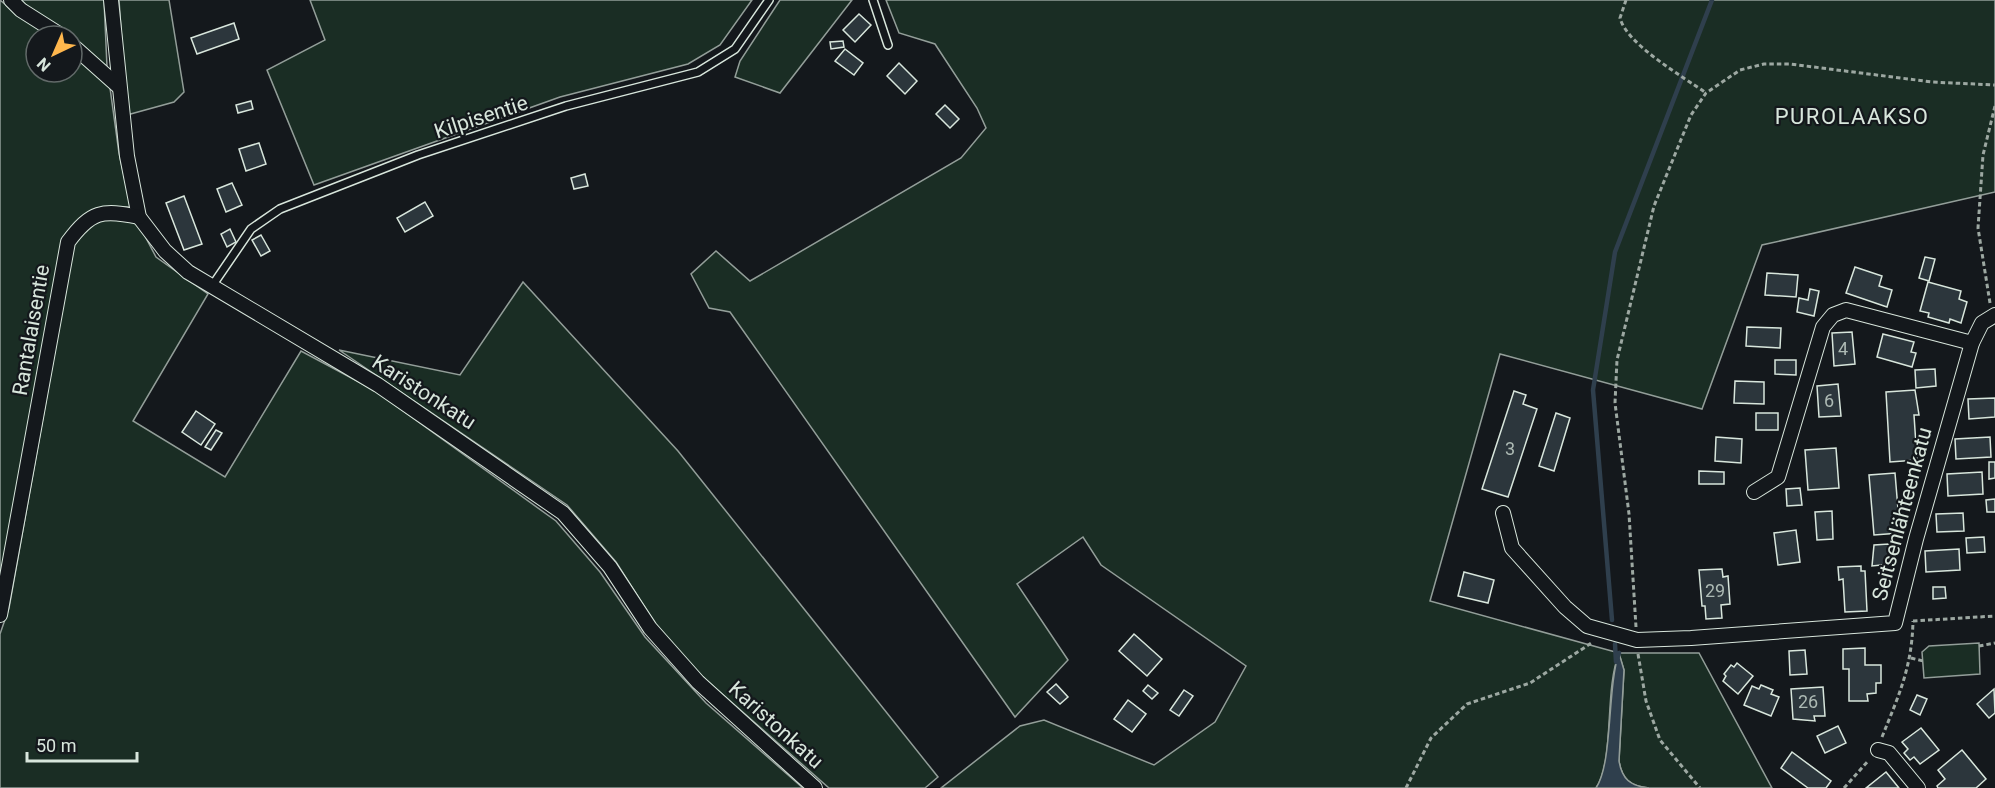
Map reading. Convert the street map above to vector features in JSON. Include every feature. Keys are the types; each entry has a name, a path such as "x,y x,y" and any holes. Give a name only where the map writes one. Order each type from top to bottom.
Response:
{"street":[{"path":"11,0 21,10 43,24"},
{"name":"Karistonkatu","path":"111,0 118,86 127,156 139,217 165,252 188,272 378,385 563,513 610,567 650,628 698,682 815,788"},
{"path":"84,56 118,86"},
{"name":"Rantalaisentie","path":"0,615 68,242 84,220 113,211 139,217"},
{"path":"1754,492 1778,477 1823,327 1833,315 1846,310 1972,343"},
{"name":"Seitsenlähteenkatu","path":"1503,513 1512,548 1565,607 1587,626 1637,640 1895,622 1916,539 1972,343 1982,323 1994,316"},
{"path":"1878,750 1889,753 1918,788"}],"lane":[{"name":"Kilpisentie","path":"212,286 251,229 280,208 418,155 566,106 698,72 735,49 769,0"},
{"path":"873,0 888,45"}],"path":[{"path":"1626,0 1620,18 1622,26 1628,33 1678,75 1706,93"},
{"path":"1700,788 1667,750 1655,729 1641,680 1629,514 1615,403 1617,360 1654,206 1691,116 1706,93 1740,70 1764,64 1790,64 1932,82 1995,84"},
{"path":"1994,316 1978,228 1983,155 1995,106"},
{"path":"1895,622 1995,616"},
{"path":"1844,788 1878,750 1899,698 1911,658 1913,621"},
{"path":"1406,788 1431,738 1467,704 1530,682 1609,632"},
{"path":"1979,646 1995,643"},
{"path":"1911,658 1923,661"}],"green space":[{"path":"0,0 33,24 24,24 24,84 84,84 84,64 110,88 119,153 131,207 97,209 90,212 76,223 62,242 0,590"},
{"path":"18,0 104,0 107,67 84,47 84,24 54,24"},
{"path":"119,0 169,0 184,92 174,102 127,115"},
{"path":"310,0 752,0 720,45 688,64 560,97 314,185 267,70 325,40"},
{"path":"780,0 852,0 780,93 735,77 740,61"},
{"path":"886,0 1995,0 1995,192 1762,245 1702,409 1500,354 1430,601 1619,653 1699,653 1772,788 1649,788 1628,780 1622,773 1619,761 1624,670 1619,654 1614,669 1606,761 1596,788 941,788 1020,726 1044,720 1154,765 1215,722 1246,666 1101,565 1083,537 1017,584 1068,660 1015,717 730,312 709,308 691,274 716,251 750,281 961,158 986,128 977,108 935,44 899,33"},
{"path":"113,216 137,221 156,257 208,294 133,421 225,477 301,351 374,390 556,521 600,572 645,637 706,703 803,788 0,788 0,634 9,608 74,244 88,224"},
{"path":"523,282 678,451 938,777 925,788 829,788 696,671 654,622 616,562 567,505 339,350 460,375"},
{"path":"1979,643 1980,674 1924,678 1922,652 1929,646"}],"water":[{"path":"1619,653 1624,670 1620,767 1625,777 1632,783 1649,788 1596,788 1605,761 1615,668"}],"building":[{"path":"859,14 871,25 855,42 843,30"},
{"path":"234,23 239,39 197,54 191,38"},
{"path":"843,41 844,47 831,49 830,42"},
{"path":"845,49 863,63 854,75 835,61"},
{"path":"899,63 917,81 905,94 887,76"},
{"path":"251,101 253,109 238,113 236,105"},
{"path":"945,105 959,119 950,128 936,114"},
{"path":"259,143 266,164 246,171 239,149"},
{"path":"585,174 588,186 574,189 571,178"},
{"path":"232,183 242,205 226,212 217,189"},
{"path":"184,196 202,244 184,250 166,203"},
{"path":"425,202 433,216 405,232 397,218"},
{"path":"230,229 236,242 227,247 221,234"},
{"path":"261,235 270,251 261,256 252,240"},
{"path":"1925,257 1935,259 1929,281 1919,278"},
{"path":"1855,267 1882,276 1879,286 1892,290 1887,307 1846,293"},
{"path":"1767,273 1798,275 1796,297 1765,295"},
{"path":"1928,282 1961,291 1959,299 1967,302 1961,323 1950,319 1949,323 1928,317 1929,313 1920,311"},
{"path":"1810,289 1819,291 1814,316 1797,312 1799,298 1808,300"},
{"path":"1747,327 1781,328 1780,348 1746,346"},
{"path":"1852,332 1855,364 1834,366 1832,333"},
{"path":"1883,334 1914,342 1911,352 1916,353 1912,367 1877,357"},
{"path":"1775,360 1796,360 1796,375 1775,374"},
{"path":"1935,369 1936,386 1916,388 1915,370"},
{"path":"1735,381 1764,382 1764,404 1734,403"},
{"path":"1838,384 1841,416 1819,417 1817,386"},
{"path":"1915,390 1919,415 1914,415 1917,460 1890,462 1886,392"},
{"path":"1514,391 1526,395 1523,404 1537,409 1508,497 1482,489"},
{"path":"1995,398 1995,417 1969,419 1968,399"},
{"path":"196,411 215,424 201,445 182,432"},
{"path":"1556,413 1570,418 1554,471 1539,466"},
{"path":"1756,413 1778,413 1778,430 1756,430"},
{"path":"216,430 222,433 211,450 205,447"},
{"path":"1716,437 1742,439 1741,463 1715,461"},
{"path":"1990,437 1991,457 1956,459 1955,439"},
{"path":"1836,448 1839,488 1808,490 1805,450"},
{"path":"1989,462 1995,462 1995,478 1989,479"},
{"path":"1699,471 1724,472 1724,484 1699,484"},
{"path":"1982,472 1983,494 1948,496 1947,474"},
{"path":"1895,473 1900,533 1874,535 1869,475"},
{"path":"1800,488 1802,505 1787,506 1786,489"},
{"path":"1995,499 1995,512 1987,512 1986,500"},
{"path":"1832,511 1833,539 1817,540 1815,512"},
{"path":"1963,513 1964,531 1937,532 1936,514"},
{"path":"1796,530 1800,562 1778,565 1774,533"},
{"path":"1984,537 1985,552 1967,553 1966,538"},
{"path":"1889,544 1891,564 1872,566 1874,545"},
{"path":"1959,549 1960,570 1926,572 1925,551"},
{"path":"1861,566 1861,571 1865,571 1867,611 1845,612 1843,579 1839,580 1838,567"},
{"path":"1722,569 1723,577 1728,576 1730,604 1721,605 1722,618 1706,619 1705,606 1702,606 1699,570"},
{"path":"1464,572 1494,580 1488,603 1458,596"},
{"path":"1933,587 1945,587 1946,598 1933,599"},
{"path":"1134,634 1162,659 1147,676 1119,651"},
{"path":"1865,648 1865,665 1881,665 1881,683 1876,683 1876,693 1867,694 1868,701 1849,701 1849,669 1843,669 1843,649"},
{"path":"1805,650 1807,674 1790,675 1789,651"},
{"path":"1737,663 1753,676 1738,694 1723,681 1726,676 1724,674 1731,665 1734,667"},
{"path":"1056,684 1068,697 1060,704 1047,692"},
{"path":"1148,685 1158,693 1152,699 1143,691"},
{"path":"1761,685 1773,690 1771,694 1779,697 1771,716 1744,705 1752,686 1759,689"},
{"path":"1823,687 1825,716 1814,716 1815,721 1793,719 1791,689"},
{"path":"1994,689 1995,713 1989,718 1977,704"},
{"path":"1184,690 1193,696 1179,716 1170,710"},
{"path":"1917,695 1927,699 1920,715 1910,710"},
{"path":"1128,700 1146,714 1132,732 1114,719"},
{"path":"1838,726 1846,743 1825,753 1817,736"},
{"path":"1921,728 1939,750 1920,764 1914,757 1910,760 1904,753 1908,749 1902,742"},
{"path":"1962,750 1986,779 1976,788 1938,788 1937,786 1945,779 1938,770"},
{"path":"1792,752 1831,781 1826,788 1808,788 1781,768"},
{"path":"1886,772 1899,788 1866,788"}],"waterway":[{"path":"1612,620 1593,390 1615,252 1712,0"},
{"path":"1615,644 1616,662 1619,653"}],"district":[{"name":"PUROLAAKSO","path":"1852,116"}]}
